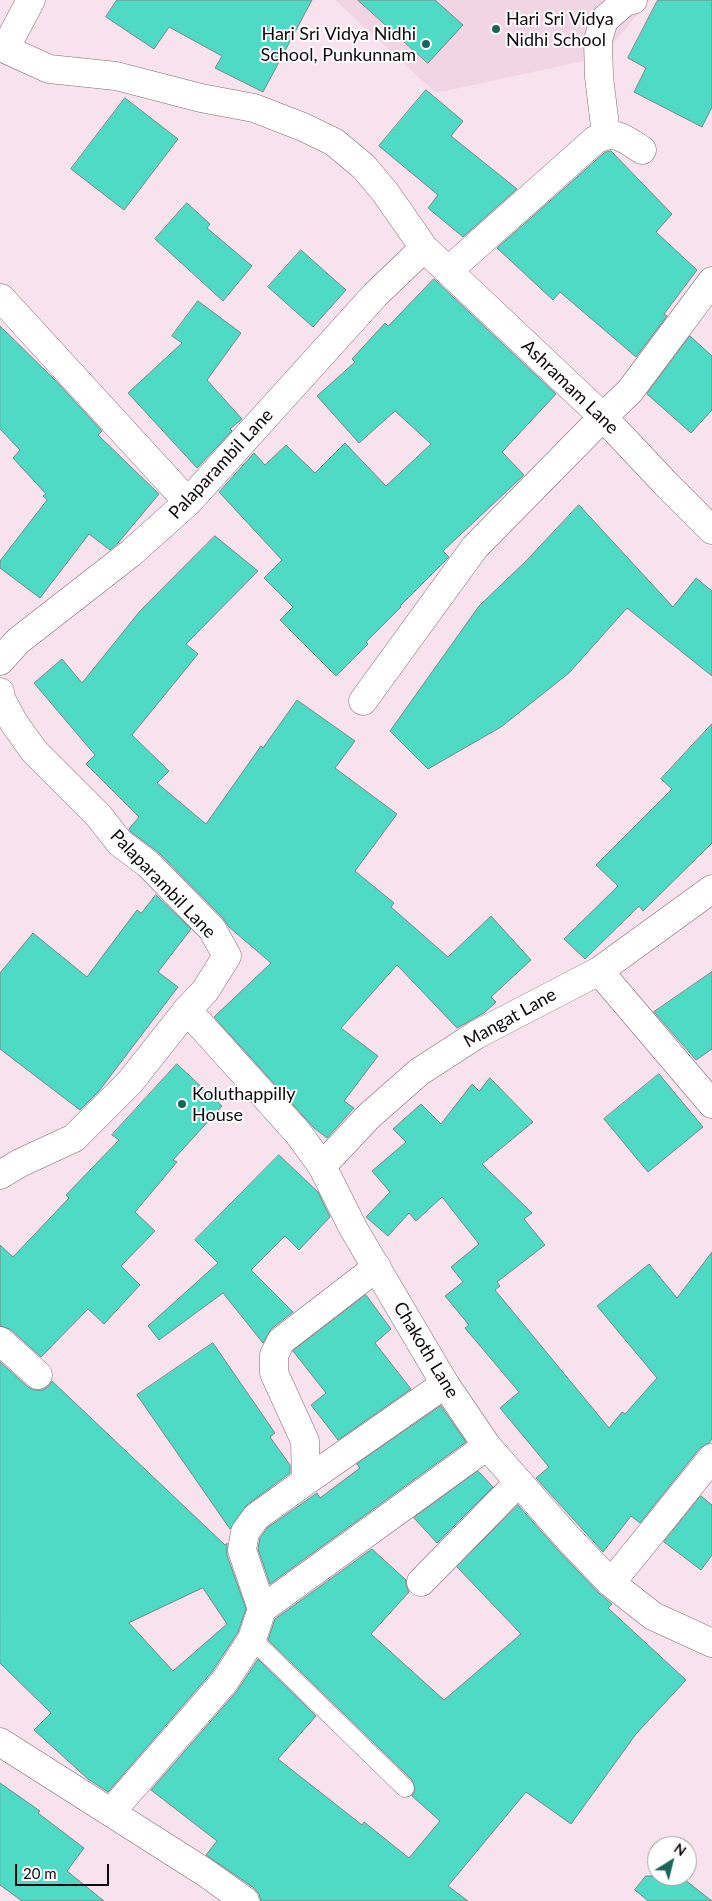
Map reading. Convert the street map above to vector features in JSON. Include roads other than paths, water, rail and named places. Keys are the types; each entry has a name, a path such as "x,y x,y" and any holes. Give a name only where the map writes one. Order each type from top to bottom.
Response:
{"street":[{"path":"3,47 31,0"},
{"path":"606,134 598,40 604,20 627,0 633,0"},
{"name":"Ashramam Lane","path":"3,47 49,69 116,76 254,108 303,127 334,142 364,167 385,192 424,248 602,417 712,530"},
{"path":"448,271 595,140 606,134 620,137 642,150"},
{"name":"Palaparambil Lane","path":"0,661 18,641 131,553 188,502 375,295 424,248"},
{"path":"363,701 475,547 602,417 630,391 712,281"},
{"path":"1,298 188,502"},
{"name":"Palaparambil Lane","path":"0,692 1,699 14,723 34,751 98,815 120,843 148,864 212,929 228,956 205,991 187,1010"},
{"name":"Mangat Lane","path":"322,1166 369,1116 419,1072 476,1035 599,971 712,889"},
{"path":"599,971 712,1104"},
{"path":"0,1175 20,1163 74,1138 130,1082 187,1010"},
{"name":"Chakoth Lane","path":"187,1010 298,1133 322,1166 353,1228 445,1384 488,1446 568,1538 612,1583 653,1616 712,1643"},
{"path":"306,1482 305,1441 274,1373 274,1355 281,1341 377,1267"},
{"path":"0,1341 38,1375"},
{"path":"262,1608 242,1550 245,1532 256,1517 445,1384"},
{"path":"111,1812 225,1682 252,1639 262,1608 488,1446"},
{"path":"612,1583 712,1458"},
{"path":"422,1582 519,1482"},
{"path":"0,1742 206,1873 245,1901"}],"lane":[{"path":"252,1639 405,1788"}],"place":[{"name":"Hari Sri Vidya Nidhi School","path":"496,29"},
{"name":"Hari Sri Vidya Nidhi School, Punkunnam","path":"426,44"},
{"name":"Koluthappilly House","path":"182,1104"}]}
